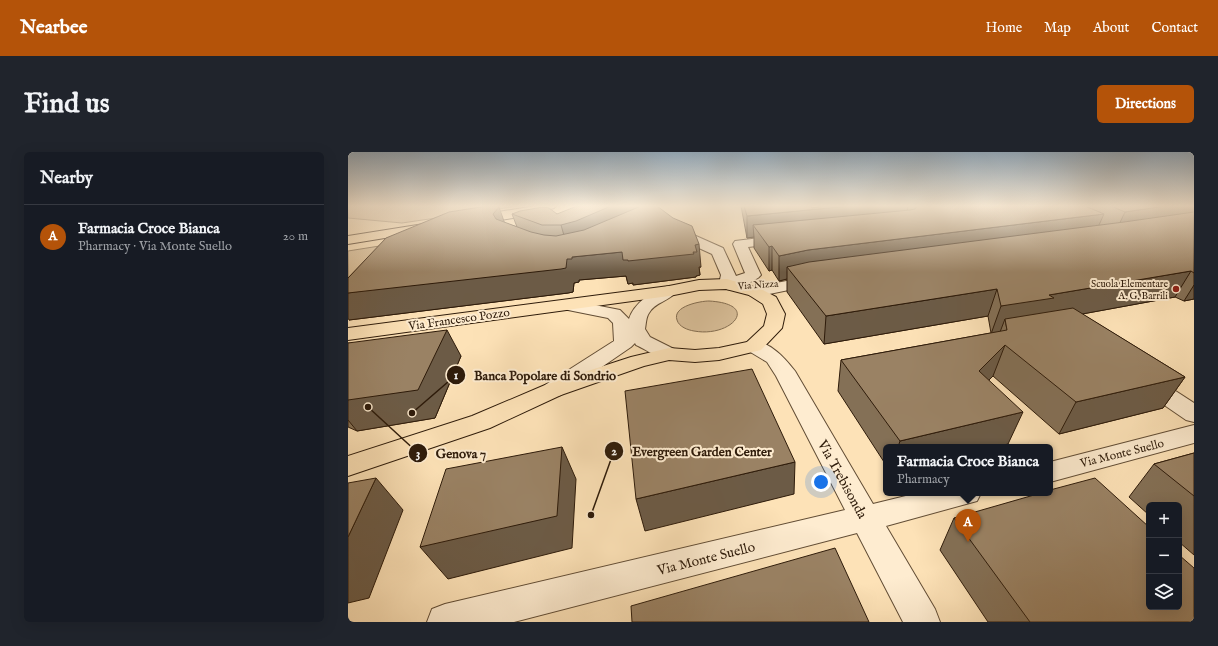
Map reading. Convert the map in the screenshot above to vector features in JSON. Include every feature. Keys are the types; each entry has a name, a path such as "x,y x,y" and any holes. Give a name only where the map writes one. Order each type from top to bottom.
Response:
{"main road":[{"path":"348,240 424,228"},
{"name":"Via Francesco Pozzo","path":"348,334 669,291 699,285 730,285 755,292"},
{"path":"348,466 481,422 553,390 638,361 669,354 695,356 719,354 754,346 773,328 776,314 770,302 755,292"}],"street":[{"path":"672,228 682,235 718,250 729,275 730,285 752,275 740,244 795,238"},
{"name":"Via Nizza","path":"730,285 807,281 831,278"},
{"name":"Via Nizza","path":"755,292 807,281"},
{"path":"553,390 633,328 650,302 669,291"},
{"name":"Via Francesco Pozzo","path":"570,304 614,314 622,322 633,328 638,308 596,301"},
{"path":"633,328 644,341 669,354"},
{"name":"Via Trebisonda","path":"754,346 774,358 787,376 922,622"},
{"path":"1130,372 1194,414"},
{"name":"Via Monte Suello","path":"1053,471 1194,434"},
{"name":"Via Monte Suello","path":"445,622 955,496"}],"shaded area":[{"path":"436,237 348,299 348,251"},
{"path":"709,301 725,303 734,308 737,314 735,320 719,330 707,332 689,330 684,328 678,322 677,315 683,308 694,303"}],"building":[{"path":"410,228 520,228 544,235 556,236 589,228 693,228 699,244 695,245 697,252 693,252 694,254 628,261 623,260 622,252 572,257 572,259 567,259 566,268 561,269 348,293 348,278 386,238"},
{"path":"755,228 989,228 808,250 779,256 772,246 769,247"},
{"path":"1077,228 1194,228 1194,273 1191,271 1049,295 1054,298 1001,306 997,289 826,316 787,267 809,262"},
{"path":"1073,308 1185,377 1076,402 1005,345 979,371 1023,412 900,441 841,360 1007,330 1005,319"},
{"path":"447,330 418,390 348,400 348,343"},
{"path":"752,369 795,462 636,499 625,391"},
{"path":"562,447 557,516 420,547 446,469"},
{"path":"1194,453 1194,496 1154,464"},
{"path":"376,478 348,537 348,483"},
{"path":"1095,478 1146,524 1146,610 1182,610 1182,558 1194,568 1194,622 1030,622 954,518 1031,496 1053,496 1053,489"},
{"path":"835,548 869,622 632,622 631,606"}],"place":[{"name":"Scuola Elementare A. G. Barrili","path":"1176,289"},
{"name":"Genova 7","path":"368,407"},
{"name":"Banca Popolare di Sondrio","path":"412,413"},
{"name":"Evergreen Garden Center","path":"591,515"},
{"name":"Farmacia Croce Bianca","path":"968,542"}]}
